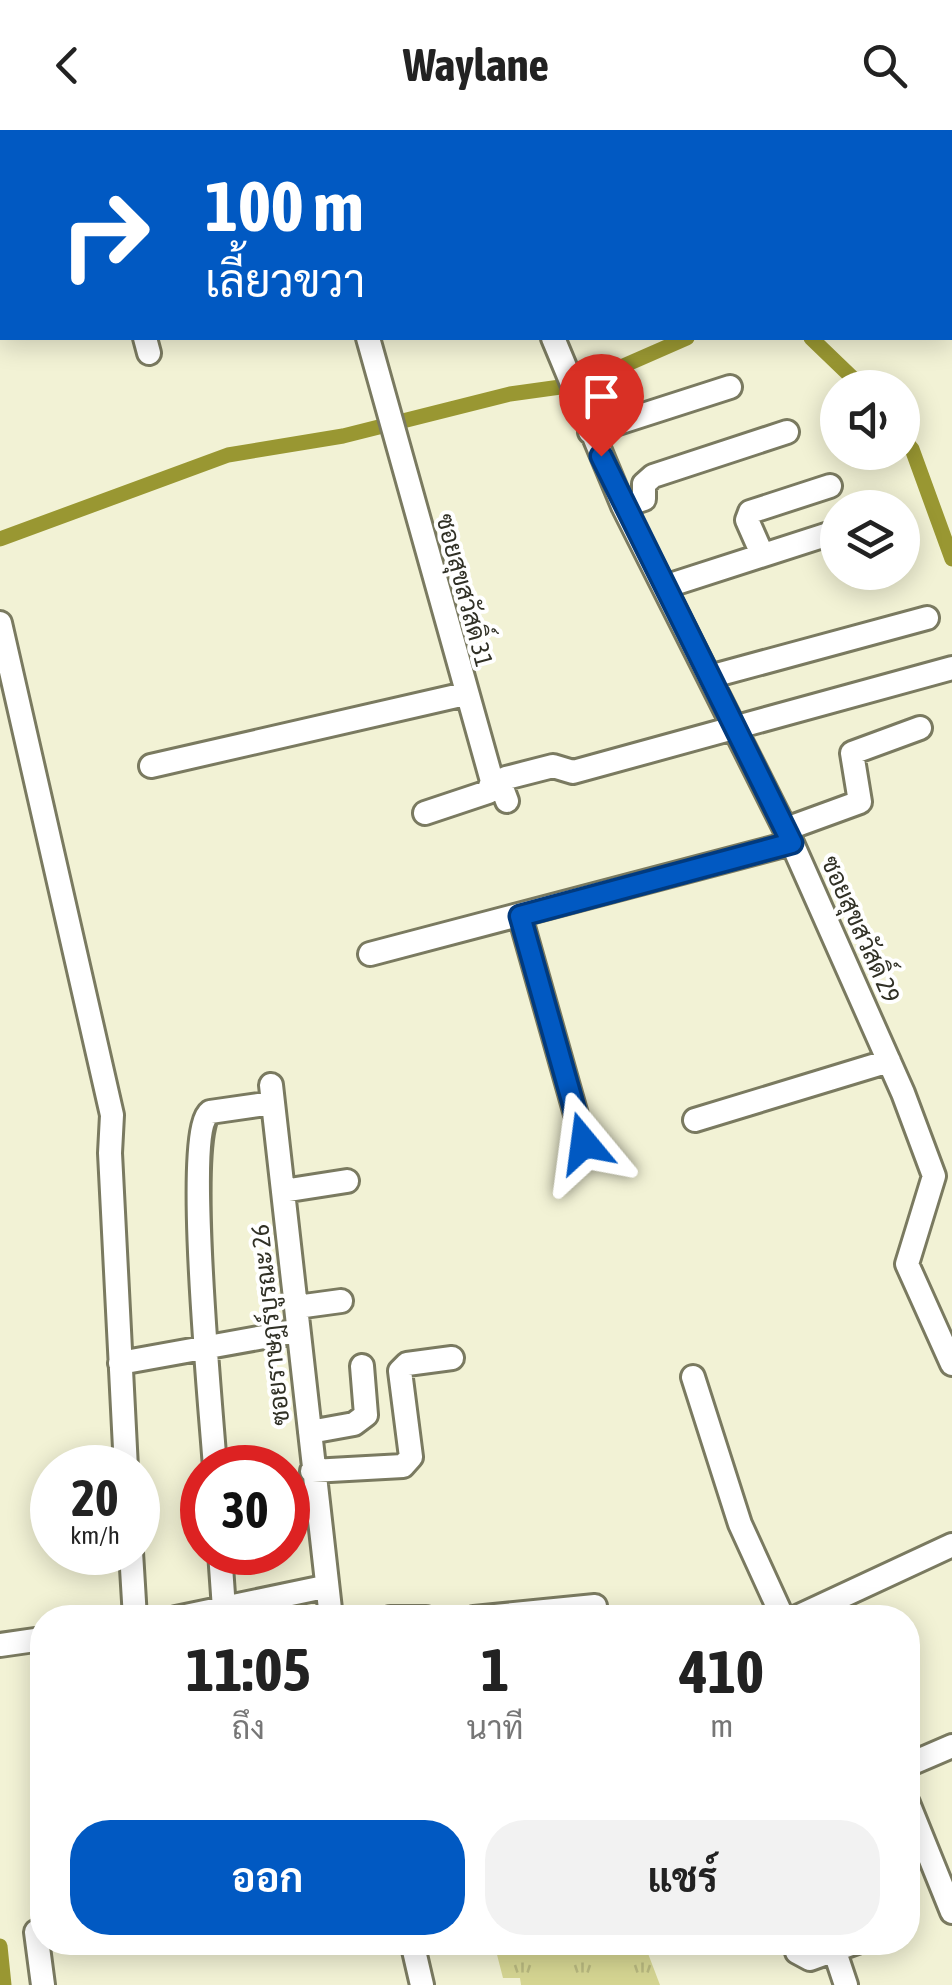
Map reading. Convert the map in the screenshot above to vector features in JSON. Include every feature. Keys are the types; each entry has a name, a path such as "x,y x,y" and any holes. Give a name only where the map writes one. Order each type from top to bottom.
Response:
{"street":[{"name":"ซอยสุขสวัสดิ์ 31","path":"369,340 491,788 425,813"},
{"name":"ซอยสุขสวัสดิ์ 29","path":"554,340 624,506 789,836 889,1061 934,1176 908,1264 952,1364"},
{"path":"590,432 730,388"},
{"path":"624,506 644,499 646,482 662,472 788,432"},
{"path":"762,554 747,520 750,512 830,486"},
{"path":"664,588 820,536"},
{"path":"709,678 927,618"},
{"path":"0,623 112,1115 125,1445"},
{"path":"507,801 501,785 506,778 553,766 573,772 952,668"},
{"path":"151,766 465,694"},
{"path":"370,954 520,916 789,836 860,802 852,753 920,728"},
{"path":"520,916 584,1143"},
{"path":"695,1120 889,1061"},
{"name":"ซอยราษฎร์บูรณะ 26","path":"207,1344 196,1177 202,1120 210,1112 272,1094 328,1605"},
{"path":"283,1191 347,1180"},
{"path":"120,1363 297,1319 341,1301"},
{"path":"207,1344 214,1445"},
{"path":"312,1470 404,1466 411,1458 400,1371 407,1364 452,1358"},
{"path":"310,1432 354,1424 366,1415 362,1366"},
{"path":"693,1377 740,1524 777,1605"},
{"path":"823,1605 952,1545"},
{"path":"132,1575 134,1605"},
{"path":"222,1575 224,1605"},
{"path":"242,1605 324,1587"},
{"path":"0,1645 30,1641"},
{"path":"920,1760 952,1746"},
{"path":"920,1833 952,1912"},
{"path":"39,1955 43,1985"},
{"path":"415,1955 422,1985"},
{"path":"846,1955 846,1985"}],"green space":[{"path":"497,1955 649,1955 660,1985 521,1985 520,1978 503,1978"}],"waterway":[{"path":"0,539 228,455 343,436 510,394 582,384 682,340"},
{"path":"813,340 844,370"},
{"path":"920,470 952,559"},
{"path":"0,1946 4,1985"}],"route":[{"path":"584,1143 520,916 792,843 601,456"}]}
